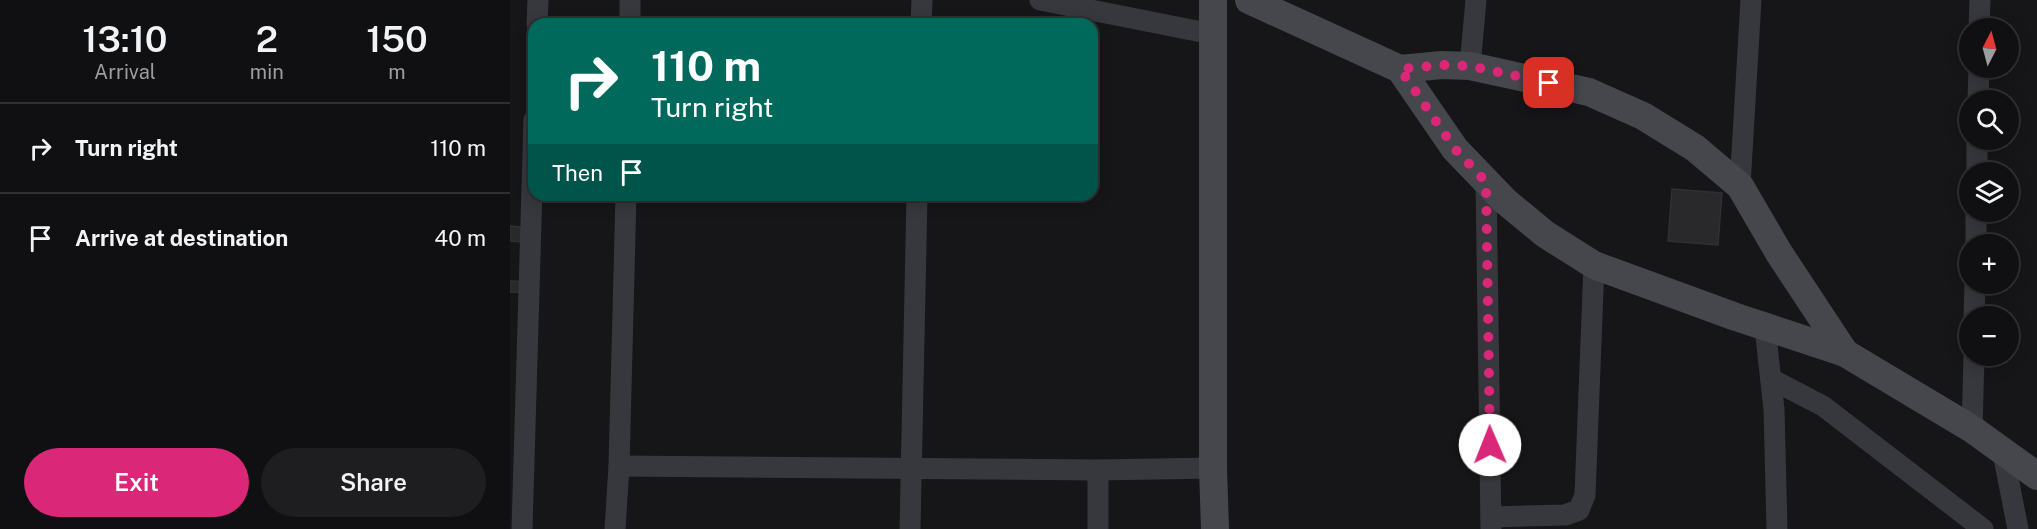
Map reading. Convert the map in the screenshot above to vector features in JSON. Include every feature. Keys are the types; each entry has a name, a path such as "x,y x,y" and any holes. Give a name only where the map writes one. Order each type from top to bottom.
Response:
{"street":[{"path":"537,18 538,0"},
{"path":"630,0 630,18"},
{"path":"921,18 922,0"},
{"path":"1040,0 1212,34"},
{"path":"1213,0 1215,529"},
{"path":"1249,0 1400,69 1442,65 1470,66 1589,92 1643,116 1695,148 1740,186 1779,252 1845,353"},
{"path":"1470,66 1476,0"},
{"path":"1740,186 1751,0"},
{"path":"1980,0 1980,18"},
{"path":"1400,69 1455,149 1505,201 1545,234 1594,265 1765,327 1845,353 1972,429 2002,453 2037,476"},
{"path":"1486,182 1491,523 1565,515 1579,510 1585,495 1594,265"},
{"path":"522,529 532,201"},
{"path":"615,529 619,466 626,201"},
{"path":"910,529 917,201"},
{"path":"1765,327 1774,410 1777,529"},
{"path":"1972,429 1974,366"},
{"path":"1772,379 1823,406 1983,529"},
{"path":"2002,453 2019,529"},
{"path":"619,466 1098,470 1213,468"},
{"path":"1098,470 1098,529"}],"building":[{"path":"1672,189 1722,193 1718,245 1668,241"},
{"path":"510,226 521,227 520,242 510,241"},
{"path":"510,281 529,282 528,293 510,292"}],"route":[{"path":"1490,445 1486,182 1455,149 1400,69 1442,65 1470,66 1549,83"}]}
